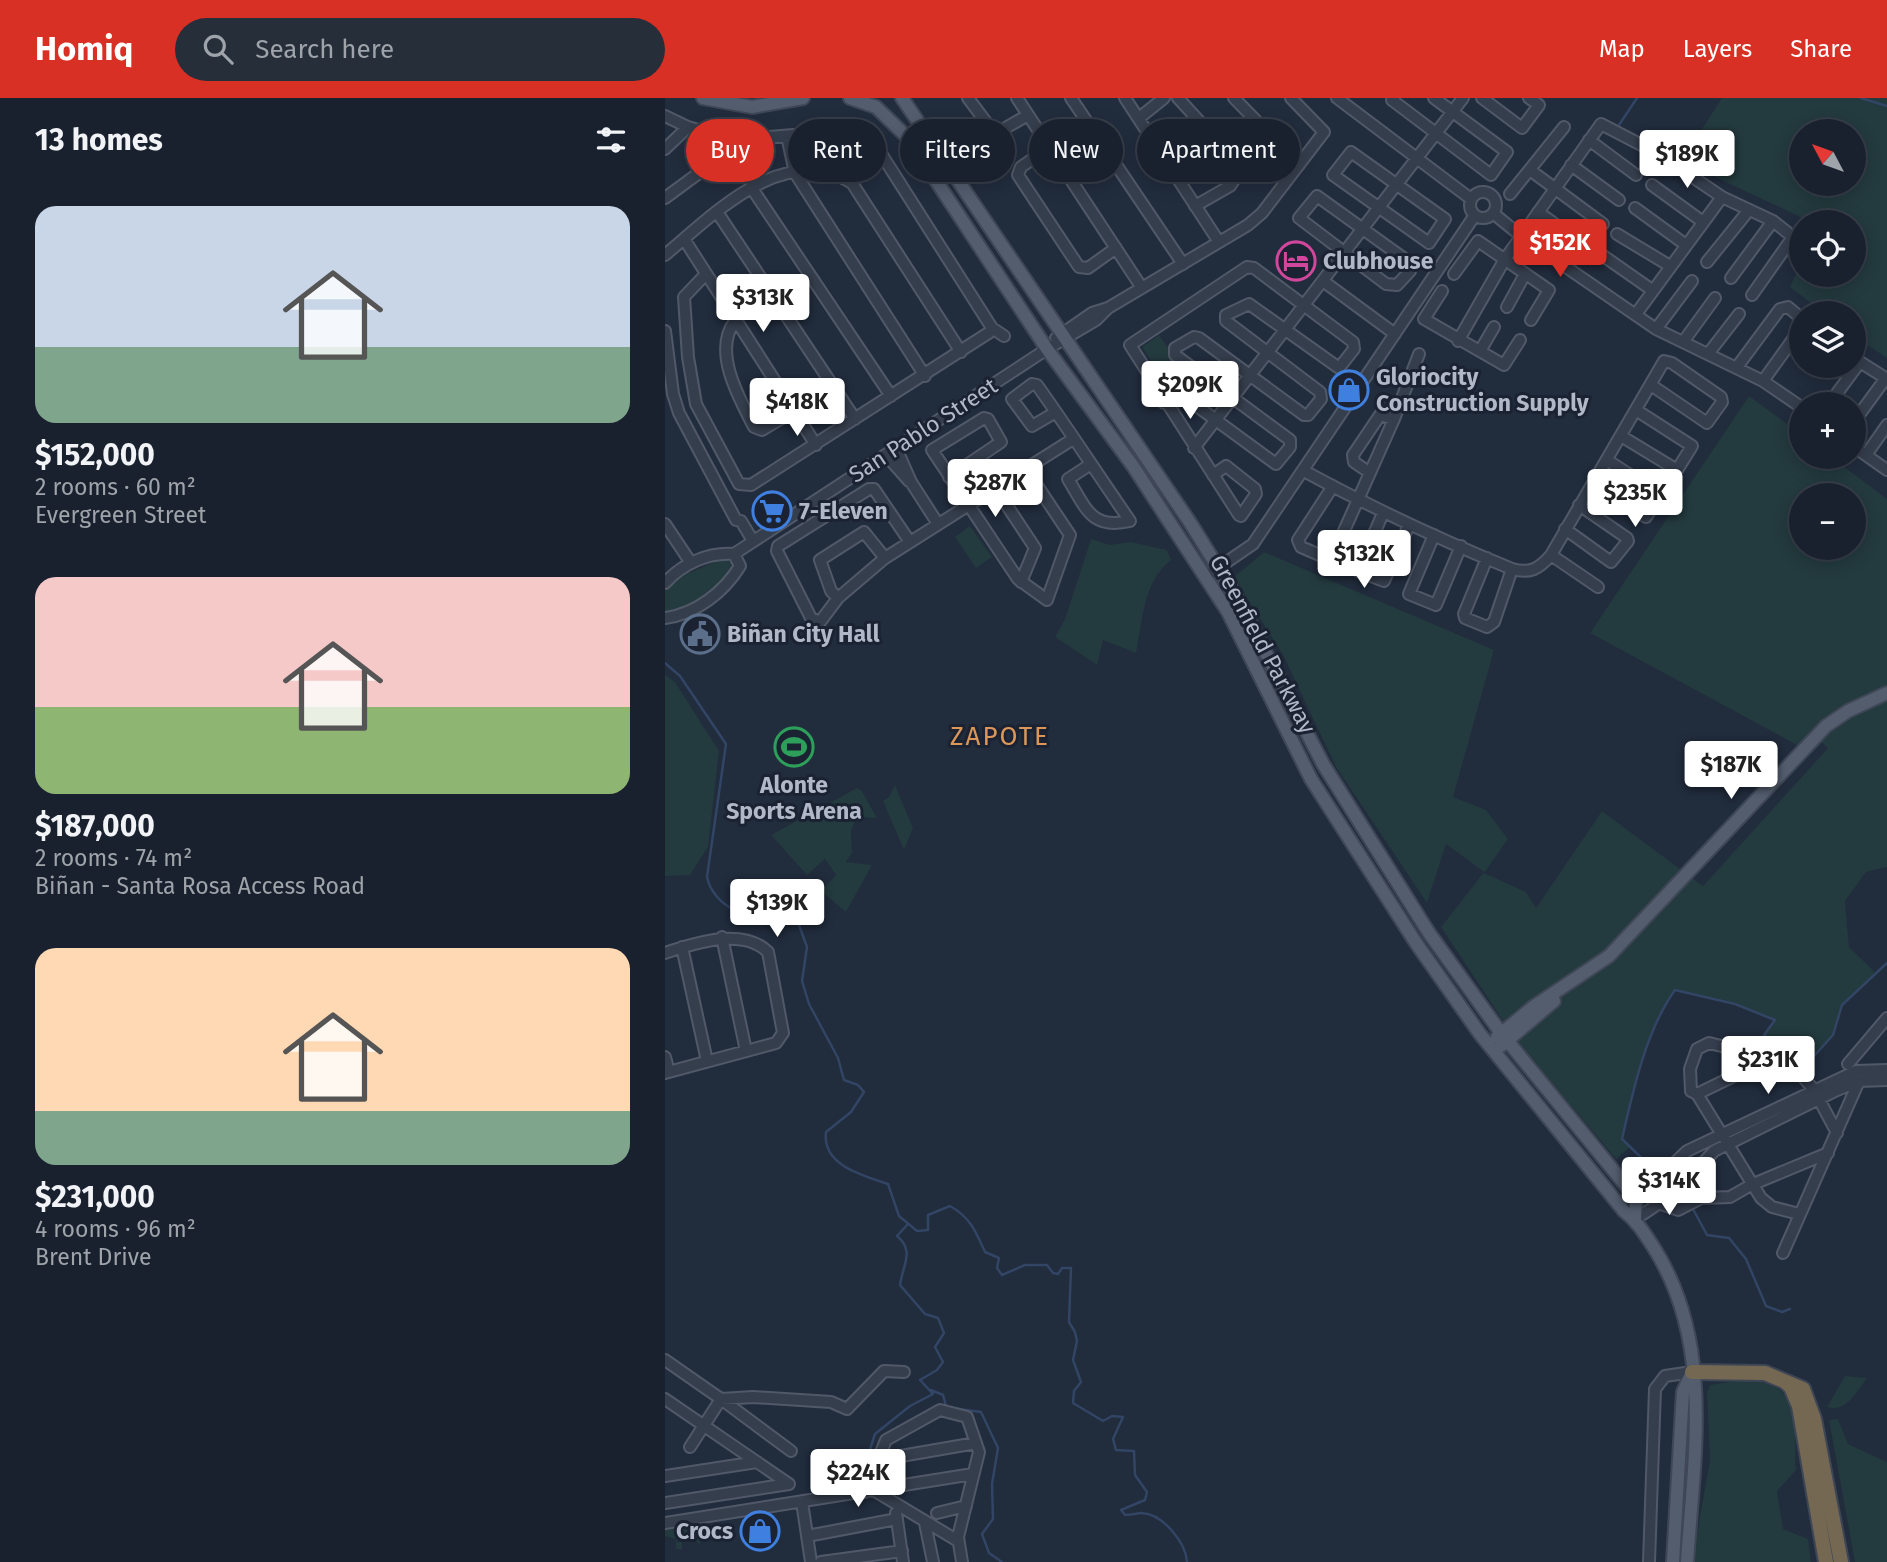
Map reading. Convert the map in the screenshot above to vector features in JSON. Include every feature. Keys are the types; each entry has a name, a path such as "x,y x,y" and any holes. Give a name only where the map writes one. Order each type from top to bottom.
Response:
{"highway":[{"path":"1692,1372 1777,1376 1803,1389 1810,1402 1841,1562"},
{"path":"1777,1376 1791,1387 1799,1406 1826,1562"}],"main road":[{"path":"703,98 751,107 772,106 803,98"},
{"name":"Greenfield Parkway","path":"850,98 884,113 908,138 1047,349 1133,466 1228,612 1311,779 1416,943 1491,1048 1629,1215 1660,1259 1683,1307 1689,1330 1697,1403 1687,1562"},
{"path":"884,113 894,108 900,98"},
{"name":"Greenfield Parkway","path":"900,98 1061,337 1151,462 1219,568 1344,799 1429,933 1504,1037 1636,1198"},
{"path":"1261,677 1275,670"},
{"path":"1491,1048 1543,1000 1609,956 1829,728 1849,711 1887,693"},
{"path":"1829,728 1887,702"},
{"path":"1586,1166 1591,1143"},
{"path":"1629,1215 1636,1198"},
{"name":"Greenfield Parkway","path":"1673,1562 1683,1392 1692,1372"}],"street":[{"path":"968,98 995,134 1028,115"},
{"path":"1017,98 1031,119"},
{"path":"1071,98 1183,264"},
{"path":"1125,98 1219,242"},
{"path":"1139,118 1164,98"},
{"path":"1178,98 1242,168 1230,186 1195,206"},
{"path":"1234,98 1254,119"},
{"name":"San Pablo Street","path":"1290,98 1324,132 1300,164"},
{"path":"1394,98 1392,100 1491,175 1507,152 1434,98"},
{"path":"1194,448 1464,98"},
{"path":"1482,98 1523,128 1539,105 1529,98"},
{"path":"1345,101 1417,160 1471,199"},
{"path":"665,116 686,126"},
{"path":"1458,341 1505,259 1601,124 1653,151"},
{"path":"1510,194 1564,127"},
{"path":"665,149 686,129"},
{"path":"774,137 843,131 880,152 992,328 1004,336"},
{"path":"787,136 788,141"},
{"path":"1589,140 1636,175"},
{"path":"1351,152 1444,219 1429,243 1380,208 1333,175 1351,152"},
{"path":"1669,161 1721,197 1773,221 1793,237 1752,295"},
{"path":"1029,163 1018,171 1079,267 1088,268 1116,248"},
{"path":"1571,165 1619,200"},
{"path":"1530,170 1603,224"},
{"path":"665,255 761,180 788,174"},
{"path":"665,198 687,182"},
{"path":"801,182 925,376"},
{"path":"850,182 961,352"},
{"path":"1073,182 1142,288"},
{"name":"San Pablo Street","path":"691,563 722,553 734,554 1047,349 1061,337 1096,320 1108,308 1219,242 1262,213 1286,182"},
{"path":"1652,185 1703,222"},
{"path":"751,187 891,396"},
{"path":"1481,192 1489,194 1495,201 1493,213 1486,218 1475,215 1470,206 1471,199 1481,192"},
{"path":"1317,196 1406,260 1410,271 1397,285 1391,285 1343,255 1299,218 1317,196"},
{"path":"1636,314 1721,197"},
{"path":"1635,208 1686,245"},
{"path":"1707,262 1749,209"},
{"path":"717,212 855,419"},
{"path":"1538,212 1587,247"},
{"path":"1493,213 1521,236 1656,329 1738,367 1789,399"},
{"path":"1205,577 1253,544 1475,215"},
{"path":"1731,278 1773,221"},
{"path":"1617,234 1670,266"},
{"path":"684,239 816,445"},
{"path":"1454,274 1478,241 1549,290 1531,320"},
{"path":"1602,255 1652,290"},
{"path":"1164,403 1179,393 1273,463 1280,463 1290,447 1290,440 1175,355 1175,348 1197,337 1304,415 1311,414 1321,399 1320,392 1226,321 1226,315 1247,303 1336,367 1342,366 1354,349 1353,342 1254,268 1247,267 1130,345 1164,403 1239,515 1256,494 1255,488 1226,466 1213,475"},
{"path":"1507,307 1525,274"},
{"path":"705,275 684,297 688,357 696,404 739,484 751,485 816,445 925,376 992,328"},
{"path":"1323,281 1395,334"},
{"path":"1656,329 1692,281"},
{"path":"1442,291 1424,318 1458,341 1504,365 1520,340"},
{"path":"1683,342 1716,298"},
{"path":"1738,367 1780,309 1789,308"},
{"path":"1708,354 1739,314"},
{"path":"735,321 728,329 728,362 736,392 754,427 762,430 795,411"},
{"path":"1480,351 1494,327"},
{"path":"665,331 669,396 736,520 741,521 753,541"},
{"path":"1763,381 1789,345"},
{"path":"1333,486 1299,540 1301,547 1331,560 1394,419 1419,354"},
{"path":"1304,471 1383,513 1525,573 1535,569 1551,555 1664,361 1672,363 1721,397 1722,402 1707,423 1651,385"},
{"path":"1838,392 1860,362 1886,378 1866,405"},
{"path":"1621,436 1677,470 1692,446 1636,410"},
{"path":"1056,412 1073,439 1091,464 1129,521 1111,526 1092,517 1068,479 1091,464"},
{"path":"1370,472 1354,462 1353,455 1380,415 1394,419"},
{"path":"949,477 1001,442 988,419 984,418 932,450 967,507 1021,582 1047,600 1070,535 1026,470"},
{"path":"1887,425 1866,456 1887,470"},
{"path":"910,542 874,489 869,489 778,546 777,551 811,618 816,622 824,620 838,598 885,558 1073,439"},
{"path":"891,452 938,524"},
{"path":"1593,483 1646,517 1663,492 1607,460"},
{"path":"996,489 1035,548 1021,582"},
{"path":"1565,529 1611,562 1628,541 1579,505"},
{"path":"1383,513 1358,571 1384,581 1409,525"},
{"path":"665,524 691,563 665,583"},
{"path":"838,598 831,591 820,560 864,532 885,558"},
{"path":"1434,535 1409,593 1436,605 1461,546"},
{"path":"665,618 698,607 730,581 740,566 734,554"},
{"path":"1551,555 1598,587"},
{"path":"1487,558 1464,614 1465,618 1487,627 1491,625 1513,569"},
{"path":"722,937 746,1051"},
{"path":"665,953 722,937 762,947 768,953 783,1033 776,1043 667,1072 665,1056"},
{"path":"682,947 707,1061"},
{"path":"1848,1064 1887,1018"},
{"path":"1799,1214 1772,1207 1751,1185 1697,1094 1691,1091 1690,1069 1697,1049 1709,1043 1771,1058 1805,1075 1837,1133"},
{"path":"1697,1094 1771,1058"},
{"path":"1636,1198 1687,1151 1726,1140 1856,1071 1887,1070"},
{"path":"1816,1094 1859,1081 1887,1080"},
{"path":"1783,1253 1859,1081"},
{"path":"1629,1215 1661,1204 1702,1168 1726,1140"},
{"path":"1661,1204 1682,1209 1701,1198 1730,1198 1751,1185 1828,1153"},
{"path":"1660,1175 1674,1193"},
{"path":"665,1360 791,1451"},
{"path":"721,1399 753,1397 831,1402 847,1409 884,1371 904,1372"},
{"path":"1649,1562 1655,1389 1665,1376 1692,1372"},
{"path":"690,1447 721,1399"},
{"path":"665,1416 669,1402 788,1486 665,1503"},
{"path":"870,1492 886,1440 940,1410 967,1417 979,1452 958,1541 962,1562"},
{"path":"878,1460 976,1443"},
{"path":"665,1476 757,1462"},
{"path":"665,1523 973,1474"},
{"path":"870,1492 958,1541"},
{"path":"802,1502 811,1562"},
{"path":"821,1562 902,1556 894,1503"},
{"path":"937,1513 965,1506"},
{"path":"807,1536 897,1519"},
{"path":"925,1523 933,1562"}],"green space":[{"path":"1722,98 1887,98 1887,358 1866,344 1866,301 1808,301 1790,287 1866,287 1866,210 1789,212 1681,161"},
{"path":"1159,335 1180,365 1161,377 1142,347"},
{"path":"1749,396 1789,425 1789,469 1847,469 1866,483 1789,483 1789,560 1866,560 1866,483 1887,499 1887,867 1866,872 1845,901 1849,947 1877,974 1842,1005 1833,1035 1806,1065 1764,1035 1774,1020 1735,1004 1674,990 1655,1023 1635,1081 1622,1139 1630,1147 1616,1159 1515,1039 1441,927 1484,872 1446,844 1427,903 1336,767 1283,655 1234,577 1264,552 1494,650 1453,797 1486,810 1508,839 1484,873 1526,892 1536,908 1602,811 1703,886 1828,748 1810,732 1797,745 1590,633"},
{"path":"970,526 992,557 976,568 955,537"},
{"path":"1091,539 1110,545 1131,542 1167,550 1171,560 1149,590 1136,653 1103,640 1097,665 1055,637 1065,619"},
{"path":"722,559 731,562 731,571 717,586 685,607 665,613 665,591 679,577"},
{"path":"665,675 675,682 719,751 708,847 690,875 665,876"},
{"path":"895,785 913,828 904,850 883,801 889,797"},
{"path":"857,788 862,791 877,818 857,817 851,831 852,853 846,862 872,865 846,912 821,891 836,875 825,859 807,875 771,835"},
{"path":"1845,1376 1867,1378 1846,1404 1827,1407"},
{"path":"1749,1379 1780,1391 1793,1411 1796,1470 1777,1491 1783,1529 1808,1539 1811,1562 1692,1562 1710,1460 1707,1393 1710,1385"},
{"path":"1838,1419 1848,1444 1887,1462 1887,1562 1855,1562 1829,1420"},
{"path":"703,1525 700,1544 692,1539 691,1534 678,1534 677,1542 682,1542 682,1549 676,1549 676,1539 665,1536 665,1530"}],"waterway":[{"path":"1619,125 1637,98"},
{"path":"1861,98 1887,106"},
{"path":"665,663 680,676 726,744 707,877 711,887 717,896 734,910 755,914 775,908 786,910 799,925 807,947 802,981 809,1004 838,1058 844,1080 858,1085 864,1092 851,1112 826,1132 830,1153 845,1167 888,1184 899,1216 917,1231 928,1230 928,1215 950,1206 957,1210 972,1226 985,1252 999,1258 997,1268 1002,1275 1025,1265 1047,1265 1053,1273 1058,1274 1062,1268 1071,1268 1069,1322 1077,1341 1073,1360 1081,1382 1074,1391 1073,1403 1103,1421 1112,1416 1123,1417 1113,1439 1116,1450 1134,1451 1135,1475 1147,1492 1145,1500 1121,1510 1125,1515 1142,1513 1158,1518 1178,1538 1187,1562"},
{"path":"1669,1162 1654,1170 1622,1139 1648,1042 1675,990 1735,1004 1775,1020 1764,1035 1806,1065 1833,1035 1842,1005 1887,963"},
{"path":"1692,1197 1697,1177"},
{"path":"1693,1209 1707,1235 1729,1238 1746,1259 1766,1306 1782,1312 1790,1309"},
{"path":"865,1465 875,1434 910,1406 933,1394 920,1380 937,1370 943,1362 935,1347 944,1333 938,1318 925,1314 900,1285 907,1253 897,1236 907,1225"},
{"path":"931,1390 943,1395 946,1406"},
{"path":"952,1408 981,1412 998,1448 992,1484 993,1519 982,1534 989,1553 1002,1562"}],"place":[{"name":"Clubhouse","path":"1296,261"},
{"name":"Gloriocity Construction Supply","path":"1349,390"},
{"name":"7-Eleven","path":"772,511"},
{"name":"Biñan City Hall","path":"700,634"},
{"name":"Alonte Sports Arena","path":"794,747"},
{"name":"Crocs","path":"760,1531"}],"district":[{"name":"ZAPOTE","path":"1000,736"}]}
